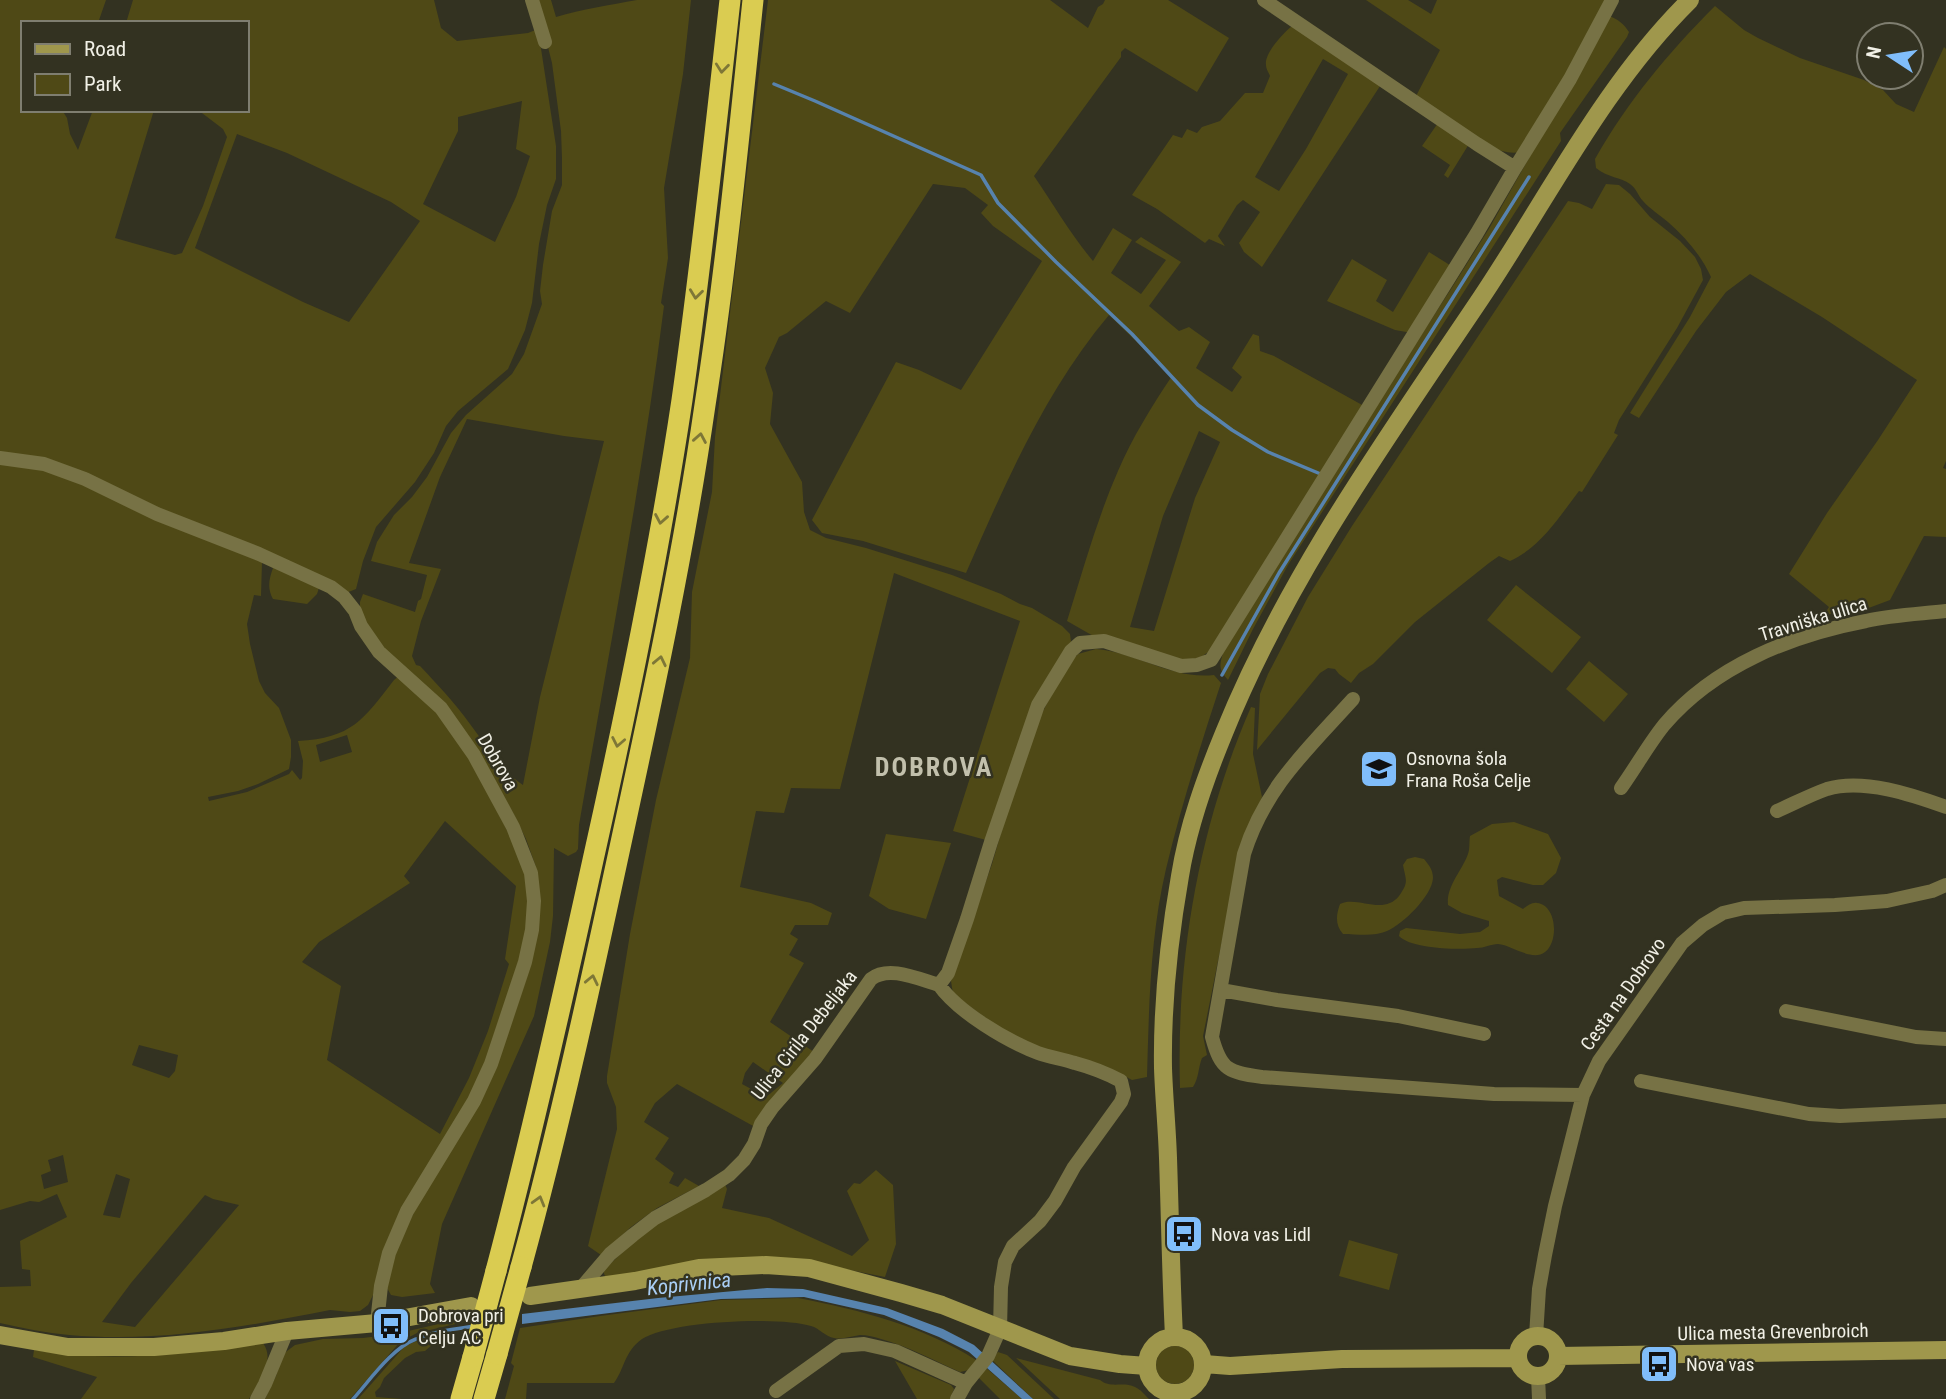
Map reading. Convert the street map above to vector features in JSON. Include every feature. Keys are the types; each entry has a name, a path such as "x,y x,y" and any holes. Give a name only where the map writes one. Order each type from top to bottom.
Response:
{"highway":[{"path":"461,1399 525,1162 610,784 651,579 683,390 730,0"},
{"path":"484,1399 548,1168 590,989 674,594 710,369 754,0"}],"street":[{"path":"532,0 545,42"},
{"path":"1264,0 1515,168"},
{"path":"957,1399 988,1356 1000,1329 1001,1287 1005,1262 1013,1247 1040,1221 1055,1201 1074,1167 1124,1094 1121,1080 1113,1076 1039,1054 1007,1039 956,1005 939,985 947,973 967,919 1038,705 1071,651 1080,643 1104,641 1181,666 1197,665 1211,660 1478,233 1570,79 1612,0"},
{"path":"1174,1336 1163,1070 1164,1008 1180,873 1192,819 1210,766 1242,688 1337,515 1488,288 1581,139 1630,70 1690,0"},
{"name":"Dobrova","path":"0,458 44,464 85,479 157,514 259,554 331,587 344,597 355,611 361,626 379,652 441,708 474,755 513,827 531,873 534,901 526,962 491,1064 474,1101 407,1211 389,1253 381,1286 377,1323"},
{"name":"Travniška ulica","path":"1621,788 1664,726 1690,700 1750,659 1784,643 1840,626 1946,611"},
{"path":"1353,699 1280,780 1250,835 1244,854 1212,1037 1217,1056 1224,1066 1238,1073 1262,1077 1494,1094 1583,1095"},
{"path":"1777,811 1829,789 1850,786 1885,789 1946,807"},
{"name":"Cesta na Dobrovo","path":"1536,1336 1539,1289 1545,1255 1583,1095 1599,1061 1682,943 1703,925 1723,913 1744,908 1887,901 1946,886"},
{"name":"Ulica Cirila Debeljaka","path":"581,1288 610,1254 632,1234 729,1175 744,1160 772,1108 815,1059 871,979 878,974 887,973 939,985"},
{"path":"1221,990 1398,1016 1484,1034"},
{"path":"1786,1012 1916,1037 1946,1039"},
{"path":"1641,1081 1810,1114 1840,1116 1946,1111"},
{"path":"530,1296 635,1281 699,1268 766,1265 809,1268 932,1302 1070,1356 1147,1366"},
{"path":"0,1335 68,1347 154,1347 377,1323 471,1306"},
{"path":"257,1399 287,1331"},
{"path":"1174,1336 1191,1341 1198,1348 1204,1364 1199,1380 1180,1396 1161,1389 1154,1383 1147,1366 1148,1357 1158,1343 1174,1336"},
{"path":"1536,1336 1549,1339 1558,1356 1550,1372 1538,1376 1532,1376 1522,1369 1518,1358 1521,1346 1536,1336"},
{"path":"776,1391 839,1346 864,1344 895,1351 969,1379"},
{"name":"Ulica mesta Grevenbroich","path":"1558,1356 1946,1350"},
{"path":"1204,1364 1230,1366 1342,1359 1518,1358"},
{"path":"1538,1376 1539,1399"}],"green space":[{"path":"0,0 106,0 99,21 21,21 21,112 63,112 78,150 92,112 153,112 115,238 175,255 182,253 203,206 227,137 223,129 201,112 248,112 248,21 127,21 133,0 434,0 441,28 457,41 528,33 538,29 556,146 556,179 547,205 532,303 525,330 508,369 458,411 446,426 434,453 415,482 376,527 356,589 346,593 320,585 317,594 307,604 273,599 269,583 273,568 262,562 261,596 254,595 247,624 259,681 265,693 279,708 291,740 289,769 238,791 208,797 209,801 247,792 289,774 292,770 300,780 303,761 298,741 331,736 355,724 400,675 431,704 467,754 524,862 529,906 522,957 493,1045 475,1087 384,1251 373,1295 368,1305 360,1311 330,1310 200,1332 135,1337 60,1334 0,1323 0,1287 31,1286 30,1270 22,1269 20,1241 67,1217 57,1194 39,1202 30,1201 0,1210","holes":["522,101 516,149 530,156 516,197 495,242 423,204 458,131 458,117","237,134 287,153 391,202 420,221 349,322 195,248","347,735 352,752 320,762 316,745","445,821 516,886 505,959 509,964 488,1031 469,1078 440,1134 327,1060 341,986 302,962 319,942 410,883 404,876","139,1045 178,1055 175,1071 169,1078 132,1065","63,1155 68,1182 44,1189 41,1175 51,1171 48,1160","116,1174 130,1179 120,1218 103,1215","205,1195 239,1205 135,1327 102,1322"]},
{"path":"536,0 551,0 556,17 637,0 691,0 683,74 664,188 668,258 661,303 664,306 635,501 579,825 578,849 568,856 554,848 550,942 534,1016 442,1224 430,1284 435,1293 402,1297 391,1295 387,1288 396,1249 519,998 536,867 512,811 457,723 388,654 360,613 360,602 363,594 415,612 427,575 371,561 377,542 394,515 427,477 451,433 466,415 512,374 524,354 542,304 540,291 552,211 562,185 561,131 552,63","holes":["467,419 604,441 540,697 523,785 501,765 452,701 420,666 416,665 412,656 421,621 441,569 409,563 440,477"]},
{"path":"768,0 1050,0 1088,28 1098,7 1105,0 1168,0 1229,38 1197,92 1125,48 1034,176 1093,261 1113,228 1132,240 1111,273 1141,294 1166,260 1135,242 1141,237 1181,262 1149,306 1179,331 1189,327 1210,342 1196,368 1232,392 1242,377 1232,368 1253,334 1259,336 1260,351 1274,356 1364,406 1214,648 1201,657 1185,662 1095,637 1067,621 1110,489 1143,422 1172,376 1109,315 1065,375 1028,439 966,573 863,541 822,533 812,520 896,362 961,390 1042,261 993,226 981,213 988,205 965,188 933,184 850,313 826,301 779,337 765,368 773,393 770,424 802,482 804,512 810,530 826,538 952,575 1001,594 1062,626 1070,634 1071,642 986,840 953,831 1020,621 894,573 840,789 791,788 784,813 756,811 740,887 811,903 832,913 828,925 795,925 790,934 798,939 789,955 804,963 770,1022 814,1052 755,1127 677,1084 655,1103 644,1122 669,1138 655,1159 674,1173 669,1183 678,1187 685,1178 699,1186 657,1208 631,1227 601,1255 588,1246 617,1129 616,1107 607,1076 630,934 656,800 690,658 692,592 712,492 715,437","holes":["1199,431 1220,442 1195,498 1154,631 1130,627 1163,516","753,1062 783,1083 766,1097 742,1084 745,1073"]},
{"path":"1366,0 1408,0 1431,14 1437,0 1606,0 1593,29 1520,152 1508,152 1495,149 1466,134 1415,98 1440,50"},
{"path":"1715,6 1758,38 1800,58 1855,77 1855,91 1884,91 1896,104 1914,112 1944,47 1946,49 1946,461 1943,468 1946,469 1946,537 1924,536 1890,600 1866,609 1824,615 1829,607 1789,574 1917,380 1822,317 1750,274 1726,292 1696,331 1639,418 1630,413 1690,317 1711,277 1698,254 1681,234 1646,204 1630,184 1596,168 1595,159 1621,117 1681,42"},
{"path":"1609,16 1625,27 1629,32 1627,37 1560,133 1561,141 1288,565 1228,680 1221,668 1223,653 1349,446 1490,227"},
{"path":"1292,26 1382,83 1262,267 1244,252 1239,243 1260,212 1243,200 1218,236 1225,246 1209,239 1205,243 1132,195 1173,135 1182,138 1187,129 1197,133 1202,127 1220,121 1245,93 1263,93 1270,76 1266,66 1268,55","holes":["1323,59 1348,74 1279,191 1255,177"]},
{"path":"1438,123 1469,144 1448,178 1444,175 1450,165 1422,146"},
{"path":"1606,184 1619,185 1650,217 1680,241 1695,257 1703,280 1677,328 1619,420 1614,433 1618,435 1582,492 1579,491 1549,530 1531,548 1510,561 1499,556 1489,563 1415,622 1351,683 1335,669 1328,668 1320,673 1257,750 1260,694 1308,597 1352,526 1568,201 1592,209"},
{"path":"1429,252 1453,267 1412,333 1395,330 1327,301 1352,259 1387,280 1376,301 1393,312"},
{"path":"1516,585 1581,637 1552,673 1487,620"},
{"path":"1096,649 1126,655 1169,670 1214,675 1221,683 1185,799 1161,895 1151,972 1147,1077 1132,1080 1117,1072 1041,1050 1010,1036 953,994 951,981 1038,721 1070,662 1078,654"},
{"path":"1589,661 1628,694 1604,722 1566,689"},
{"path":"1251,707 1255,708 1253,754 1262,797 1240,851 1203,1036 1207,1055 1202,1058 1193,1087 1180,1088 1182,990 1195,893 1217,798"},
{"path":"1514,822 1548,834 1561,858 1556,873 1543,885 1502,877 1497,880 1499,896 1523,909 1535,903 1544,905 1549,910 1554,933 1545,952 1540,955 1528,954 1498,944 1469,949 1436,948 1414,944 1399,936 1400,931 1406,928 1460,934 1480,932 1489,926 1489,921 1462,913 1448,905 1449,891 1468,854 1470,836 1492,824"},
{"path":"886,834 951,843 926,919 889,909 869,896"},
{"path":"1407,859 1424,859 1433,878 1428,893 1416,909 1382,933 1343,934 1337,920 1340,904 1354,902 1378,905 1393,902 1405,884 1403,865"},
{"path":"876,1170 893,1185 896,1244 885,1277 804,1261 612,1277 605,1276 603,1271 641,1234 724,1182 727,1189 722,1208 769,1218 852,1256 869,1240 847,1191 854,1183 860,1184"},
{"path":"1349,1240 1398,1254 1389,1290 1339,1276"},
{"path":"798,1298 845,1308 913,1329 976,1360 969,1370 960,1372 871,1336 834,1338 814,1327 775,1321 699,1324 656,1333 642,1339 628,1355 614,1383 527,1383 526,1399 505,1399 520,1328 721,1300"},
{"path":"465,1318 464,1322 417,1333 400,1342 350,1399 265,1399 283,1354 295,1345 323,1339 395,1334"},
{"path":"441,1335 439,1343 405,1358 384,1378 375,1392 376,1397 402,1399 358,1399 405,1346"},
{"path":"263,1343 268,1357 267,1364 249,1399 81,1399 97,1377 33,1357 34,1350 91,1356 148,1356"},
{"path":"1175,1346 1188,1352 1194,1365 1188,1378 1175,1384 1162,1378 1156,1365 1162,1352"},
{"path":"998,1352 1007,1355 1054,1399 1033,1399 991,1359"},
{"path":"1016,1358 1108,1384 1131,1385 1149,1399 1060,1399"},
{"path":"895,1361 951,1385 954,1389 950,1399 917,1399"},
{"path":"985,1367 1022,1399 1000,1399 978,1377"}],"water":[{"path":"767,1288 803,1289 887,1308 943,1329 974,1345 1033,1399 1022,1399 969,1352 939,1337 884,1315 804,1297 721,1299 522,1324 522,1314"}],"waterway":[{"path":"774,84 981,175 998,203 1132,334 1198,405 1268,452 1323,475"},
{"path":"1222,675 1279,573 1529,177"},
{"name":"Koprivnica","path":"353,1399 382,1365 407,1343 430,1334 475,1326"}],"place":[{"name":"Osnovna šola Frana Roša Celje","path":"1379,769"},
{"name":"Nova vas Lidl","path":"1184,1234"},
{"name":"Dobrova pri Celju AC","path":"391,1326"},
{"name":"Nova vas","path":"1659,1364"}],"district":[{"name":"DOBROVA","path":"934,767"}]}
